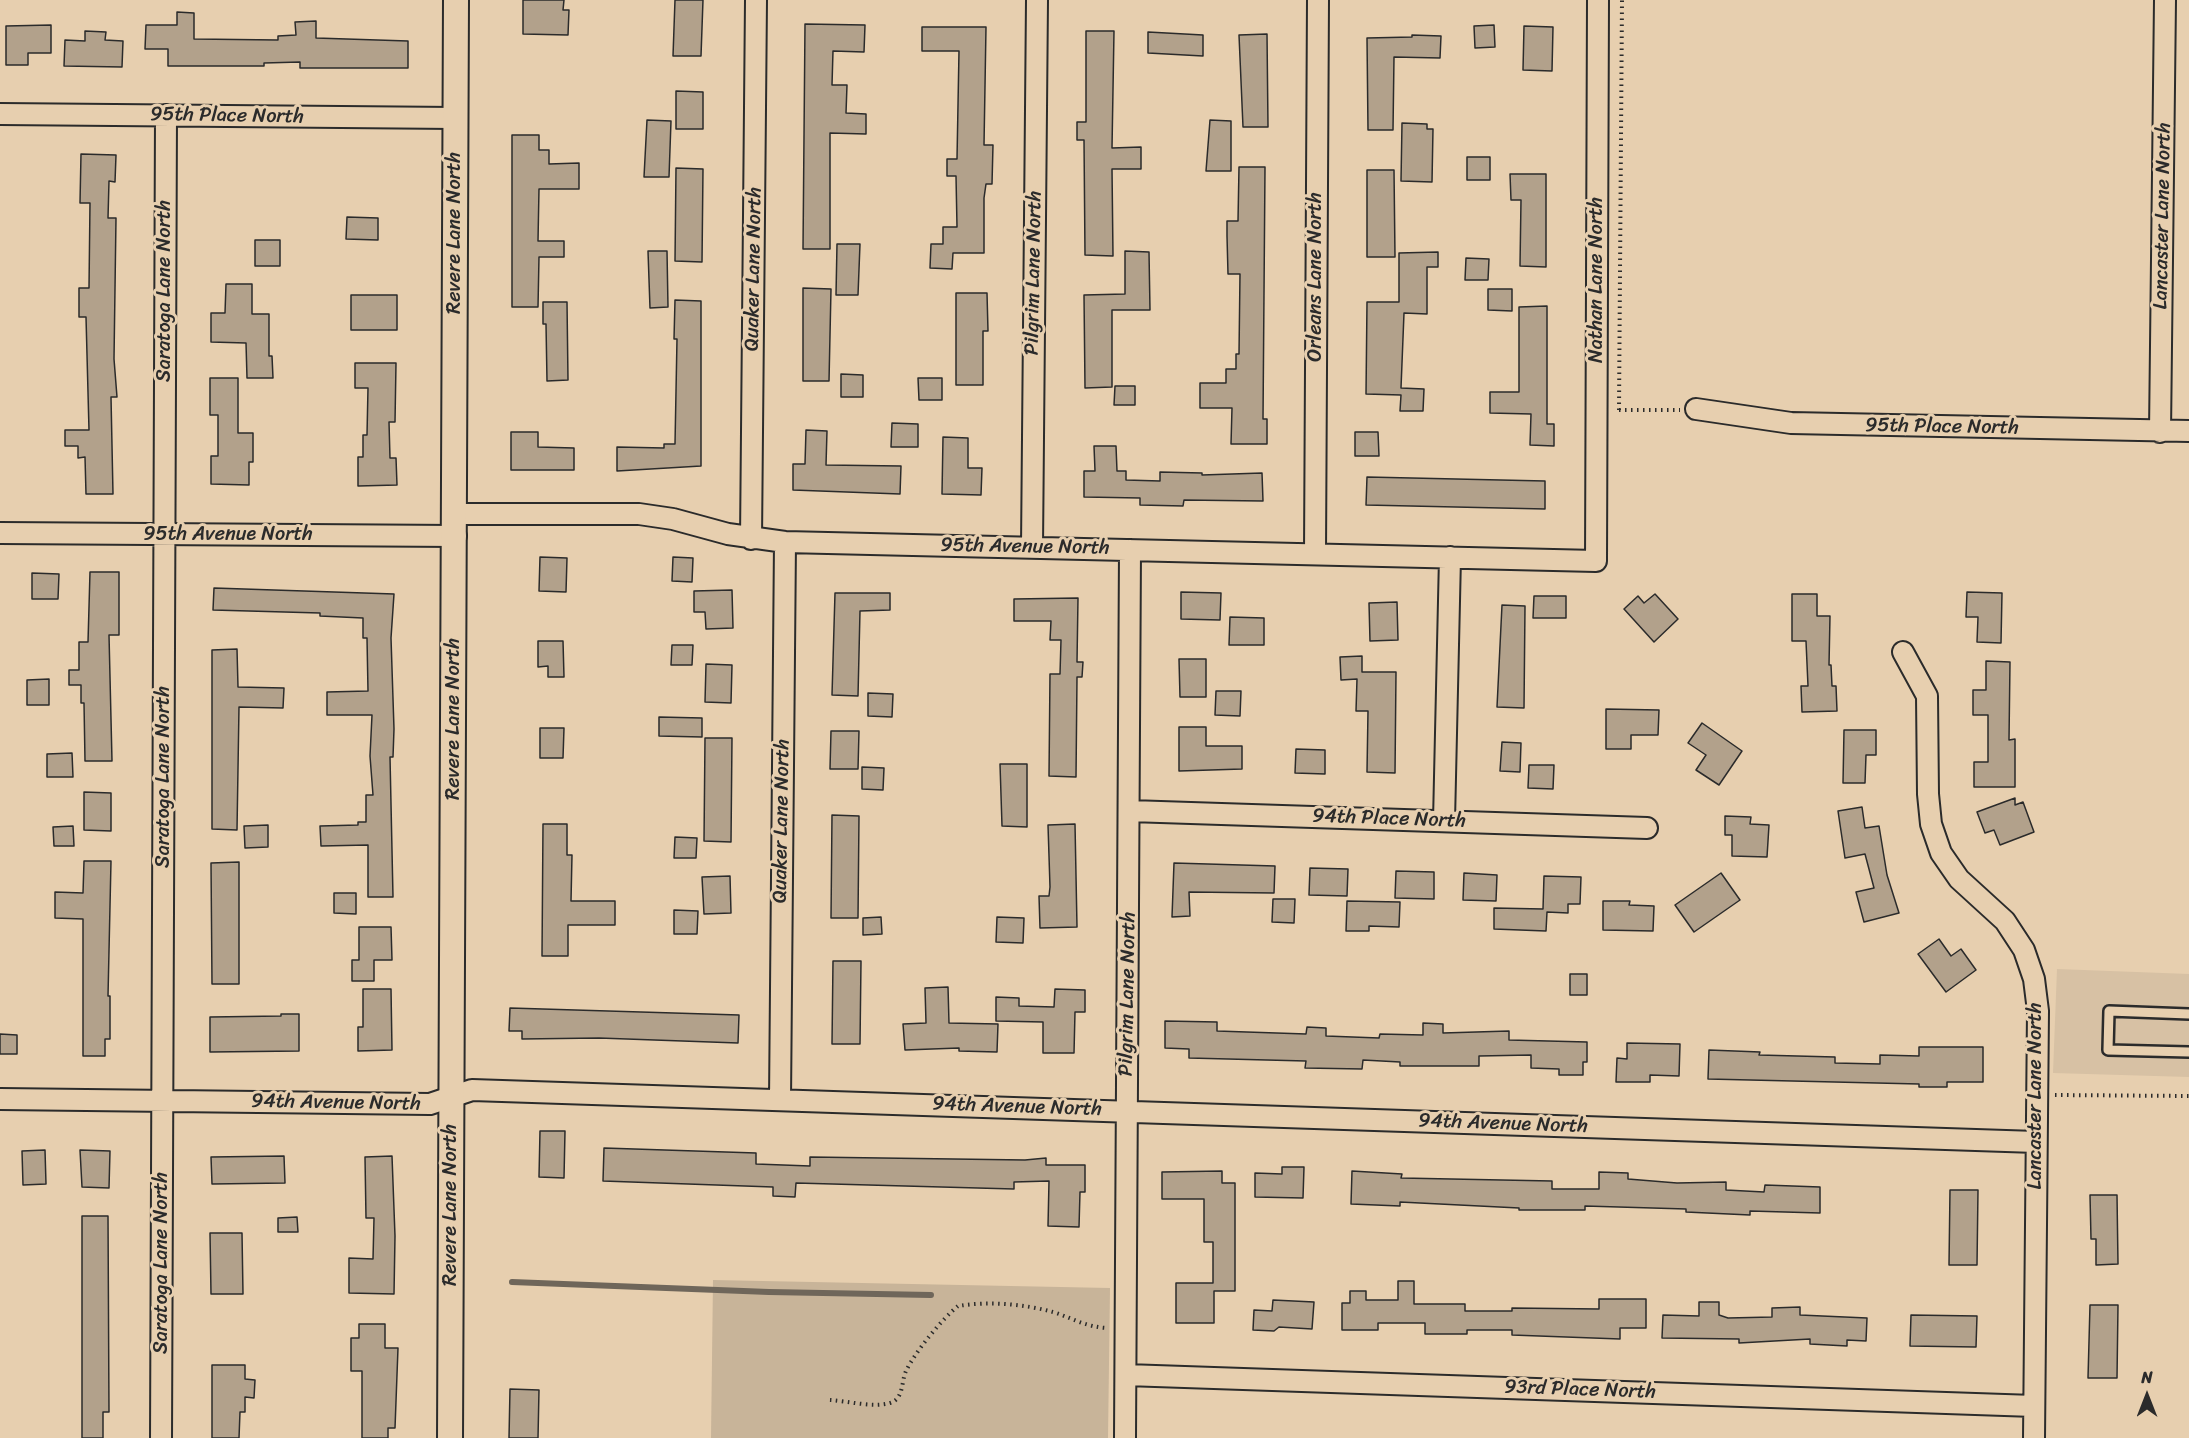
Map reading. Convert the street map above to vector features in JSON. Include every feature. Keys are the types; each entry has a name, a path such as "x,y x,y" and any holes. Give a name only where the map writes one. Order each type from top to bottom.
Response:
{"street":[{"name":"Revere Lane North","path":"450,1438 456,525 456,0"},
{"name":"Quaker Lane North","path":"751,538 756,0"},
{"name":"Pilgrim Lane North","path":"1032,547 1037,0"},
{"name":"Orleans Lane North","path":"1315,553 1318,0"},
{"name":"Nathan Lane North","path":"1596,561 1598,0"},
{"name":"Lancaster Lane North","path":"2160,432 2166,0"},
{"name":"95th Place North","path":"0,114 455,118"},
{"name":"Saratoga Lane North","path":"161,1438 166,115"},
{"name":"95th Place North","path":"1696,409 1791,423 2189,431"},
{"name":"95th Avenue North","path":"0,532 164,534 456,525 639,514 673,519 751,538 785,542 1596,561"},
{"name":"Quaker Lane North","path":"780,1100 785,542"},
{"name":"Pilgrim Lane North","path":"1125,1438 1130,550"},
{"path":"1444,821 1450,558"},
{"name":"Lancaster Lane North","path":"1903,652 1927,696 1928,794 1931,824 1941,853 1959,879 2005,921 2024,950 2034,980 2038,1011 2034,1438"},
{"name":"94th Place North","path":"1130,811 1647,828"},
{"name":"94th Avenue North","path":"0,1099 430,1104 472,1090 2036,1142"},
{"name":"93rd Place North","path":"1126,1375 2034,1406"}],"lane":[{"path":"2189,1014 2109,1011 2108,1050 2189,1052"}],"path":[{"path":"1622,0 1619,410 1655,412 1696,409"},
{"path":"2037,1094 2189,1096"},
{"path":"830,1400 880,1403 897,1399 901,1393 907,1369 943,1321 958,1306 1022,1306 1052,1312 1090,1327 1126,1329"}],"shaded area":[{"path":"2057,969 2189,974 2189,1077 2053,1073"},
{"path":"713,1280 1110,1288 1108,1438 711,1438"}],"building":[{"path":"523,0 564,0 563,10 569,10 568,35 523,34"},
{"path":"675,0 703,0 701,56 673,56"},
{"path":"177,12 194,13 194,39 278,40 278,36 296,35 295,22 316,21 316,38 408,41 408,68 300,68 300,62 264,63 264,66 168,66 168,49 145,49 146,25 177,25"},
{"path":"805,24 865,25 864,52 833,51 832,85 847,85 846,113 866,114 866,134 830,133 830,249 803,249"},
{"path":"51,25 51,53 28,53 28,65 6,65 6,26"},
{"path":"1494,25 1495,47 1475,48 1474,26"},
{"path":"1524,26 1553,27 1552,71 1523,70"},
{"path":"922,27 986,27 984,145 993,145 992,184 986,184 984,198 984,253 953,253 952,269 930,268 931,244 943,244 943,227 957,227 956,176 947,176 947,159 957,159 959,51 922,51"},
{"path":"85,31 106,32 105,40 123,41 122,67 64,66 65,40 85,41"},
{"path":"1086,31 1114,31 1112,148 1141,147 1141,169 1112,169 1113,256 1085,255 1084,140 1077,140 1077,122 1086,122"},
{"path":"1148,32 1203,35 1203,56 1148,53"},
{"path":"1267,34 1268,127 1243,127 1239,35"},
{"path":"1412,35 1441,36 1440,58 1394,57 1393,130 1368,130 1367,38 1412,37"},
{"path":"676,91 703,92 703,129 676,129"},
{"path":"647,120 671,121 669,177 644,177"},
{"path":"1210,120 1231,121 1231,171 1206,171"},
{"path":"1402,123 1427,124 1427,129 1433,129 1432,182 1401,181"},
{"path":"512,135 539,135 539,150 549,150 549,164 579,163 579,189 539,189 538,241 564,241 564,257 539,257 538,307 512,307"},
{"path":"81,154 116,155 115,182 109,181 108,218 116,218 114,359 117,397 111,397 113,494 86,494 85,457 78,458 78,446 65,446 65,430 89,430 86,317 79,317 79,288 89,288 90,203 80,203"},
{"path":"1467,157 1490,157 1490,180 1467,180"},
{"path":"1239,167 1265,167 1263,419 1267,419 1267,444 1231,444 1232,408 1200,408 1200,383 1226,383 1226,369 1236,369 1236,354 1239,354 1240,274 1228,274 1227,221 1238,221"},
{"path":"676,168 703,169 702,262 675,261"},
{"path":"1367,170 1394,170 1395,257 1367,257"},
{"path":"1510,174 1546,174 1546,267 1520,266 1521,200 1511,200"},
{"path":"347,217 378,218 378,240 346,239"},
{"path":"255,240 280,240 280,266 255,266"},
{"path":"837,244 860,244 858,295 836,295"},
{"path":"648,251 667,251 668,307 650,308"},
{"path":"1125,251 1149,252 1150,310 1112,310 1112,387 1085,388 1084,295 1125,294"},
{"path":"1438,252 1438,267 1427,267 1427,314 1404,313 1401,388 1424,389 1423,411 1400,411 1401,395 1366,394 1367,302 1399,302 1399,253"},
{"path":"1466,258 1489,259 1488,280 1465,280"},
{"path":"226,284 252,284 252,314 269,314 269,356 272,356 273,378 247,378 246,343 211,342 211,313 225,313"},
{"path":"803,288 831,289 829,381 803,381"},
{"path":"1488,289 1512,289 1512,311 1488,310"},
{"path":"956,293 987,293 988,331 983,331 983,385 956,385"},
{"path":"351,295 397,295 397,330 351,330"},
{"path":"675,300 701,301 701,466 617,471 617,447 664,448 664,444 675,444 677,339 674,339"},
{"path":"543,302 567,302 568,380 547,381 546,324 543,324"},
{"path":"1547,306 1547,424 1554,424 1554,446 1530,445 1531,414 1490,413 1490,392 1519,392 1519,307"},
{"path":"355,363 396,363 395,422 389,422 390,458 396,458 397,485 358,486 358,457 363,457 363,435 367,435 368,388 355,388"},
{"path":"841,374 863,375 863,397 841,397"},
{"path":"210,378 238,378 238,433 253,433 253,462 249,462 249,485 211,484 211,456 218,456 218,415 210,415"},
{"path":"918,378 942,378 942,400 919,400"},
{"path":"1115,386 1135,386 1135,405 1114,405"},
{"path":"892,423 918,424 918,447 891,447"},
{"path":"806,430 827,431 826,465 901,466 900,494 793,490 793,464 805,464"},
{"path":"511,432 538,432 538,447 574,448 574,470 511,470"},
{"path":"1355,432 1378,432 1379,456 1355,456"},
{"path":"943,437 968,438 968,468 982,468 981,495 942,494"},
{"path":"1094,446 1116,446 1117,471 1126,471 1126,480 1160,481 1160,472 1202,473 1202,475 1262,473 1263,501 1184,500 1183,506 1140,505 1140,498 1084,497 1084,471 1095,471"},
{"path":"1367,477 1545,481 1545,509 1366,505"},
{"path":"540,557 567,558 566,592 539,591"},
{"path":"673,557 693,558 692,582 672,581"},
{"path":"90,572 119,572 119,635 109,635 112,761 85,761 84,703 81,703 81,685 69,685 69,670 79,670 79,642 88,642"},
{"path":"32,573 59,574 58,599 32,599"},
{"path":"214,588 394,594 391,638 394,729 393,757 390,757 393,897 368,897 368,845 321,846 320,826 358,825 358,822 366,822 366,795 373,795 370,756 372,715 327,715 327,692 368,691 367,638 363,638 363,618 320,616 320,613 213,610"},
{"path":"732,590 733,628 706,629 705,612 694,612 694,591"},
{"path":"1181,592 1221,593 1220,620 1181,619"},
{"path":"1967,592 2002,593 2001,643 1977,642 1978,617 1966,617"},
{"path":"835,593 890,593 890,610 860,611 858,696 832,695"},
{"path":"1655,594 1678,619 1654,642 1624,609 1638,596 1644,603"},
{"path":"1792,594 1817,594 1817,616 1830,616 1829,665 1831,665 1832,686 1836,686 1837,711 1802,712 1801,686 1808,686 1806,641 1792,641"},
{"path":"1534,596 1566,596 1566,618 1533,618"},
{"path":"1078,598 1077,662 1083,662 1082,677 1077,677 1076,777 1049,776 1050,674 1060,674 1061,640 1050,640 1051,621 1014,621 1014,599"},
{"path":"1397,602 1398,640 1370,641 1369,603"},
{"path":"1502,605 1525,606 1524,708 1497,707"},
{"path":"1230,617 1264,618 1264,645 1229,645"},
{"path":"538,641 563,641 564,677 548,677 548,666 538,667"},
{"path":"672,645 693,645 692,665 671,665"},
{"path":"237,649 238,687 284,688 283,708 239,707 237,830 212,829 212,650"},
{"path":"1362,656 1362,672 1396,672 1395,773 1367,772 1368,711 1356,711 1357,679 1341,680 1340,657"},
{"path":"1179,659 1206,659 1206,697 1180,697"},
{"path":"1986,661 2010,662 2009,740 2015,739 2015,787 1974,787 1974,762 1988,762 1988,715 1973,715 1973,690 1986,690"},
{"path":"706,664 732,665 731,703 705,702"},
{"path":"49,679 49,705 27,705 27,680"},
{"path":"1216,691 1241,691 1240,716 1215,715"},
{"path":"868,693 893,694 892,717 868,716"},
{"path":"1606,709 1659,710 1658,735 1631,735 1631,749 1606,749"},
{"path":"659,717 702,718 702,737 659,736"},
{"path":"1702,723 1742,751 1719,785 1696,770 1706,755 1688,743"},
{"path":"1179,727 1206,727 1206,746 1242,746 1242,769 1179,771"},
{"path":"540,728 564,728 563,758 540,758"},
{"path":"1844,730 1876,730 1876,755 1866,755 1865,783 1843,783"},
{"path":"831,731 859,731 858,769 830,769"},
{"path":"705,738 732,738 731,842 704,841"},
{"path":"1502,742 1521,743 1520,772 1500,771"},
{"path":"1296,749 1325,750 1325,774 1295,773"},
{"path":"72,753 73,777 47,777 47,754"},
{"path":"1000,764 1027,764 1027,827 1002,826"},
{"path":"1529,765 1554,765 1553,789 1528,788"},
{"path":"862,767 884,768 883,790 862,789"},
{"path":"84,792 111,793 111,831 84,830"},
{"path":"2015,798 2015,805 2023,802 2034,832 2000,845 1994,830 1985,833 1977,812"},
{"path":"1862,807 1865,828 1879,826 1887,875 1899,913 1864,922 1856,892 1874,888 1865,854 1845,858 1838,811"},
{"path":"832,815 859,816 858,918 831,918"},
{"path":"1725,816 1751,817 1750,824 1769,825 1767,857 1732,856 1732,835 1725,835"},
{"path":"543,824 567,824 567,855 572,855 571,901 615,901 615,925 568,925 568,956 542,956"},
{"path":"1075,824 1077,927 1040,928 1039,896 1049,896 1050,887 1048,825"},
{"path":"268,825 268,847 245,848 244,826"},
{"path":"73,826 74,846 54,846 53,827"},
{"path":"675,837 697,838 696,858 674,858"},
{"path":"84,861 111,861 108,996 110,996 110,1039 105,1039 105,1056 83,1056 83,919 55,918 55,892 83,893"},
{"path":"239,862 239,984 212,984 211,863"},
{"path":"1174,863 1275,866 1274,893 1189,892 1190,916 1172,917"},
{"path":"1310,868 1348,869 1347,896 1309,895"},
{"path":"1396,871 1434,872 1434,899 1395,898"},
{"path":"1464,873 1497,875 1496,901 1463,900"},
{"path":"1721,873 1740,900 1694,932 1675,905"},
{"path":"730,876 731,913 704,914 702,877"},
{"path":"1544,876 1581,877 1580,904 1568,904 1568,913 1547,912 1546,931 1494,929 1494,908 1543,909"},
{"path":"334,893 356,893 356,914 334,913"},
{"path":"1273,899 1295,899 1294,923 1272,922"},
{"path":"1347,901 1400,902 1399,927 1369,926 1369,931 1346,931"},
{"path":"1603,901 1630,901 1629,905 1654,906 1653,931 1603,930"},
{"path":"674,910 698,911 697,934 674,934"},
{"path":"881,917 882,934 863,935 863,918"},
{"path":"997,917 1024,918 1023,943 996,942"},
{"path":"359,927 391,927 392,960 374,960 374,981 352,981 352,960 359,960"},
{"path":"1939,939 1951,956 1961,949 1976,970 1946,992 1918,954"},
{"path":"833,961 861,961 860,1044 832,1044"},
{"path":"1570,974 1587,974 1587,995 1570,995"},
{"path":"948,987 949,1023 998,1024 997,1052 959,1051 959,1048 905,1050 903,1024 926,1023 925,988"},
{"path":"363,989 391,989 392,1050 358,1051 358,1027 363,1027"},
{"path":"1055,989 1085,990 1085,1012 1075,1012 1074,1053 1043,1053 1043,1022 996,1021 996,997 1019,998 1019,1006 1054,1007"},
{"path":"510,1008 739,1015 738,1043 599,1038 522,1039 522,1031 509,1031"},
{"path":"281,1014 299,1014 299,1051 210,1052 210,1017 281,1016"},
{"path":"1165,1021 1217,1022 1217,1031 1306,1034 1307,1027 1326,1028 1326,1036 1379,1038 1380,1034 1423,1035 1423,1023 1443,1024 1443,1033 1509,1031 1509,1040 1587,1042 1587,1062 1583,1062 1583,1075 1559,1075 1559,1069 1531,1068 1531,1055 1479,1056 1479,1066 1400,1066 1400,1062 1363,1060 1362,1069 1305,1068 1306,1061 1189,1058 1189,1049 1165,1048"},
{"path":"0,1034 17,1035 17,1054 0,1054"},
{"path":"1627,1043 1680,1044 1679,1076 1650,1075 1650,1082 1616,1082 1617,1058 1627,1059"},
{"path":"1919,1047 1983,1047 1983,1082 1947,1082 1947,1087 1919,1087 1919,1084 1708,1079 1709,1050 1760,1052 1759,1055 1835,1057 1835,1063 1880,1064 1880,1055 1919,1056"},
{"path":"540,1131 565,1131 564,1178 539,1177"},
{"path":"604,1148 756,1153 756,1164 810,1166 810,1157 1025,1160 1046,1158 1046,1165 1085,1165 1085,1192 1080,1192 1079,1227 1048,1226 1049,1181 1014,1182 1014,1189 796,1183 795,1197 773,1196 773,1187 603,1181"},
{"path":"45,1150 46,1184 23,1185 22,1151"},
{"path":"80,1150 110,1151 109,1188 82,1187"},
{"path":"284,1156 285,1183 212,1184 211,1157"},
{"path":"392,1156 395,1236 394,1294 349,1293 349,1258 373,1259 374,1218 366,1218 365,1157"},
{"path":"1282,1167 1304,1167 1303,1198 1255,1197 1255,1173 1282,1174"},
{"path":"1222,1171 1222,1183 1235,1183 1235,1291 1214,1291 1214,1323 1176,1323 1176,1283 1213,1283 1213,1242 1204,1242 1204,1199 1162,1199 1162,1172"},
{"path":"1352,1171 1402,1174 1401,1178 1552,1181 1552,1189 1599,1189 1599,1172 1628,1173 1628,1179 1677,1183 1726,1182 1726,1190 1764,1192 1765,1185 1820,1187 1820,1213 1750,1211 1750,1215 1686,1212 1686,1209 1585,1206 1585,1210 1519,1210 1519,1208 1400,1202 1400,1206 1351,1204"},
{"path":"1950,1190 1978,1190 1977,1265 1949,1265"},
{"path":"2090,1195 2117,1195 2118,1264 2096,1265 2096,1239 2091,1239"},
{"path":"82,1216 108,1216 109,1412 103,1412 103,1438 82,1438"},
{"path":"297,1217 298,1232 278,1232 278,1218"},
{"path":"210,1233 242,1233 243,1294 211,1294"},
{"path":"1398,1281 1414,1281 1414,1304 1465,1304 1465,1311 1512,1311 1512,1308 1599,1309 1599,1299 1646,1299 1646,1328 1620,1328 1620,1339 1512,1335 1512,1330 1467,1330 1467,1334 1425,1334 1425,1323 1378,1323 1378,1330 1342,1330 1342,1303 1350,1303 1350,1291 1366,1291 1366,1300 1398,1300"},
{"path":"1273,1300 1314,1302 1312,1329 1279,1327 1274,1331 1253,1330 1254,1310 1272,1311"},
{"path":"1699,1302 1719,1302 1719,1315 1728,1318 1772,1317 1772,1308 1800,1307 1800,1315 1867,1318 1866,1341 1847,1340 1847,1346 1810,1344 1810,1339 1739,1343 1739,1339 1662,1338 1663,1315 1699,1316"},
{"path":"2090,1305 2118,1305 2117,1378 2088,1378"},
{"path":"1911,1315 1977,1316 1976,1347 1910,1346"},
{"path":"359,1324 385,1324 385,1348 398,1348 395,1428 388,1428 388,1438 362,1438 362,1371 351,1371 351,1338 359,1338"},
{"path":"212,1365 245,1365 245,1379 255,1380 254,1398 245,1397 245,1412 240,1412 239,1438 212,1438"},
{"path":"510,1389 539,1390 538,1438 509,1438"}],"waterway":[{"path":"512,1282 769,1292 931,1295"}]}
